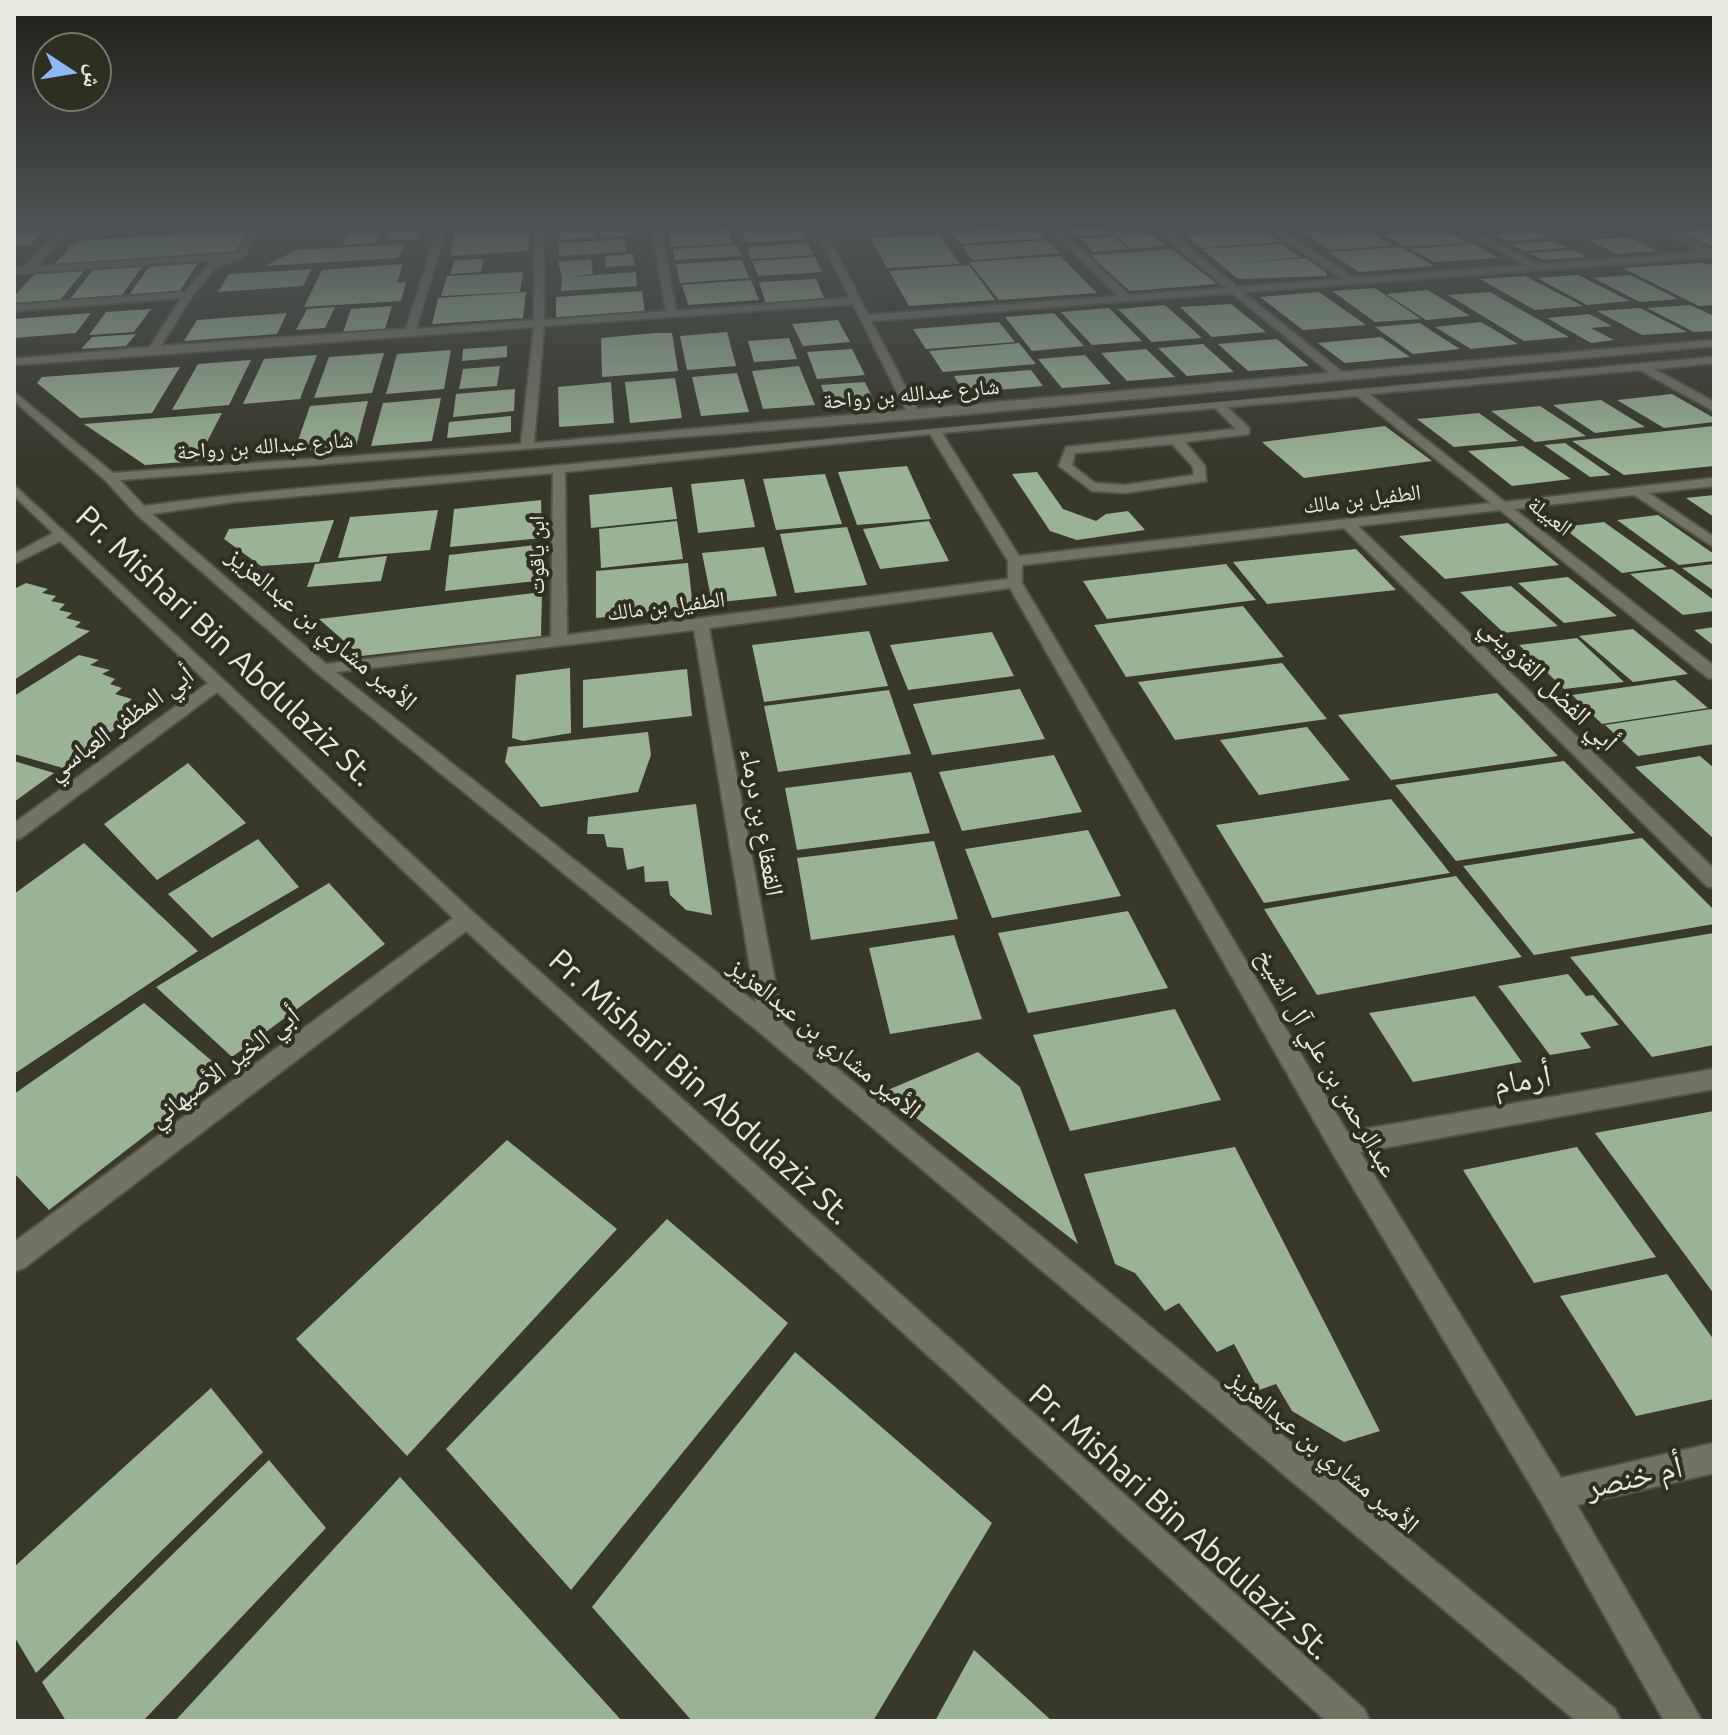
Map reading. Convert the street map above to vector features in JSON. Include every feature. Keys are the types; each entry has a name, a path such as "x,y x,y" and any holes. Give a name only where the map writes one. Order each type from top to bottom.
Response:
{"street":[{"path":"153,350 180,308"},
{"path":"410,332 417,308"},
{"path":"527,447 539,308"},
{"path":"671,308 672,315"},
{"path":"14,362 764,308"},
{"path":"860,308 914,415"},
{"path":"865,318 989,308"},
{"path":"1259,308 1340,376"},
{"name":"شارع عبدالله بن رواحة","path":"110,477 914,415 1714,343"},
{"name":"شارع عبدالله بن رواحة","path":"141,511 234,498 559,469 934,430 1714,360"},
{"path":"1641,366 1714,407"},
{"name":"العبيلة","path":"1358,391 1714,674"},
{"name":"الأمير مشاري بن عبدالعزيز","path":"14,395 110,477 141,511 322,669 772,1029 1603,1721"},
{"path":"1175,439 1199,466 1201,478 1125,489 1092,487 1065,466 1070,450 1245,431 1217,404"},
{"name":"عبدالرحمن بن علي آل الشيخ","path":"934,430 1341,1144 1554,1495 1684,1721"},
{"path":"234,498 179,500 174,488 183,478 240,468"},
{"name":"ابن ياقوت","path":"559,469 559,641"},
{"name":"الطفيل بن مالك","path":"322,669 701,624 1015,572 1347,523 1714,482"},
{"name":"Pr. Mishari Bin Abdulaziz St.","path":"14,489 467,919 1352,1721"},
{"path":"1635,490 1714,543"},
{"name":"أبي الفضل القزويني","path":"1347,523 1714,881"},
{"path":"14,560 60,535"},
{"name":"القعقاع بن درماء","path":"701,624 772,1029"},
{"name":"أبي المظفر العباسي","path":"14,833 218,683"},
{"name":"أبي الخير الأصبهاني","path":"14,1259 467,919"},
{"name":"أرمام","path":"1341,1144 1714,1079"},
{"name":"أم خنصر","path":"1554,1495 1714,1458"}],"building":[{"path":"335,308 325,328 296,330 307,309"},
{"path":"391,308 385,329 343,332 351,309"},
{"path":"436,308 524,308 523,318 432,324"},
{"path":"556,308 644,308 645,313 556,320"},
{"path":"1109,308 1142,341 1092,345 1061,312"},
{"path":"1168,308 1202,338 1152,342 1118,309"},
{"path":"1181,308 1236,308 1266,332 1212,337"},
{"path":"1274,308 1342,308 1366,325 1303,330"},
{"path":"1356,308 1405,308 1421,319 1375,322"},
{"path":"1407,308 1457,308 1470,316 1426,320"},
{"path":"1469,308 1518,308 1569,337 1524,341"},
{"path":"1640,308 1687,332 1642,335 1597,311"},
{"path":"1647,308 1696,308 1714,316 1714,331 1694,332"},
{"path":"151,309 134,332 89,335 106,312"},
{"path":"91,313 76,333 14,338 14,319"},
{"path":"287,313 277,334 184,341 197,320"},
{"path":"1054,313 1084,346 1032,351 1005,317"},
{"path":"1589,314 1612,326 1591,328 1614,340 1591,343 1547,318"},
{"path":"838,320 850,342 803,346 792,324"},
{"path":"999,322 1015,342 926,349 913,329"},
{"path":"1481,322 1518,344 1471,349 1435,327"},
{"path":"1420,323 1460,349 1413,354 1375,327"},
{"path":"727,332 736,366 687,370 680,336"},
{"path":"672,333 678,371 602,377 601,338"},
{"path":"136,334 126,346 81,349 92,337"},
{"path":"1381,337 1410,357 1345,363 1318,343"},
{"path":"789,338 797,359 754,362 748,341"},
{"path":"1277,339 1309,366 1248,371 1218,344"},
{"path":"1019,343 1036,364 943,372 929,351"},
{"path":"1203,344 1234,372 1187,376 1158,348"},
{"path":"507,346 507,357 462,361 463,349"},
{"path":"852,349 865,375 817,379 807,352"},
{"path":"1146,349 1175,377 1127,381 1101,353"},
{"path":"451,350 444,389 386,394 397,354"},
{"path":"384,353 372,393 314,398 329,357"},
{"path":"317,355 300,399 243,404 264,359"},
{"path":"1085,355 1111,384 1062,388 1038,359"},
{"path":"251,360 229,405 172,410 198,364"},
{"path":"500,366 497,386 459,389 463,369"},
{"path":"799,366 815,405 763,409 752,371"},
{"path":"180,367 152,413 80,418 37,383 42,377"},
{"path":"1031,370 1043,386 964,393 954,376"},
{"path":"737,373 749,412 701,416 692,377"},
{"path":"675,378 682,418 630,423 625,382"},
{"path":"611,382 614,423 559,427 558,387"},
{"path":"865,382 875,403 829,407 821,385"},
{"path":"515,389 514,411 453,417 456,394"},
{"path":"1672,394 1714,418 1714,422 1664,428 1617,400"},
{"path":"441,398 432,441 371,446 383,403"},
{"path":"1601,400 1645,427 1595,433 1553,405"},
{"path":"368,401 356,446 294,452 310,406"},
{"path":"1540,406 1586,436 1535,442 1491,411"},
{"path":"222,413 197,461 145,465 84,424"},
{"path":"1479,413 1518,441 1454,447 1417,419"},
{"path":"511,416 511,432 447,438 449,422"},
{"path":"1385,426 1432,461 1304,478 1262,442"},
{"path":"1714,426 1714,466 1624,475 1572,441"},
{"path":"1565,443 1611,475 1590,477 1544,445"},
{"path":"1523,446 1571,479 1512,486 1468,451"},
{"path":"907,466 931,519 857,525 838,472"},
{"path":"1037,472 1063,509 1096,521 1106,514 1128,511 1145,530 1077,540 1050,531 1012,474"},
{"path":"825,474 842,524 776,530 763,479"},
{"path":"744,479 755,527 698,533 691,484"},
{"path":"672,487 677,519 591,528 589,495"},
{"path":"1714,495 1714,517 1686,498"},
{"path":"541,500 542,538 450,547 454,509"},
{"path":"438,510 430,550 338,558 350,517"},
{"path":"1658,515 1714,554 1714,561 1679,565 1617,520"},
{"path":"334,520 319,562 261,566 224,539 229,529"},
{"path":"677,521 683,559 601,568 599,529"},
{"path":"929,521 949,561 880,569 863,529"},
{"path":"1604,522 1667,567 1622,573 1562,527"},
{"path":"1508,523 1559,565 1445,579 1399,536"},
{"path":"847,527 867,585 795,593 780,534"},
{"path":"544,544 545,580 445,591 449,555"},
{"path":"764,547 777,596 712,603 702,553"},
{"path":"1356,549 1396,590 1267,604 1233,562"},
{"path":"387,556 381,581 307,587 315,564"},
{"path":"688,563 693,608 596,618 596,571"},
{"path":"1226,564 1256,600 1107,619 1083,581"},
{"path":"1714,564 1714,591 1682,568"},
{"path":"1672,569 1714,600 1714,611 1683,615 1630,574"},
{"path":"1568,577 1617,616 1564,623 1518,583"},
{"path":"26,583 48,589 42,593 56,596 51,601 65,604 59,610 72,613 66,618 81,622 75,627 90,631 14,680 14,589"},
{"path":"1511,586 1558,626 1504,633 1460,592"},
{"path":"542,592 541,636 361,656 319,619"},
{"path":"1243,606 1284,657 1126,677 1094,625"},
{"path":"1714,627 1714,646 1694,630"},
{"path":"1633,629 1688,674 1633,682 1579,636"},
{"path":"869,631 888,686 764,702 752,645"},
{"path":"992,632 1014,676 908,690 890,645"},
{"path":"1577,638 1624,682 1564,689 1519,645"},
{"path":"79,655 99,660 90,665 110,670 102,674 115,679 110,684 122,688 115,694 132,699 124,706 139,711 63,768 14,754 14,696"},
{"path":"1282,663 1327,719 1175,740 1138,682"},
{"path":"570,668 571,733 523,741 512,738 516,675"},
{"path":"687,669 692,716 583,728 583,680"},
{"path":"1675,680 1708,708 1602,724 1572,695"},
{"path":"1020,689 1045,739 932,755 913,704"},
{"path":"889,690 911,754 778,772 764,706"},
{"path":"1497,693 1558,756 1391,780 1338,715"},
{"path":"1711,709 1714,712 1714,744 1638,756 1605,725"},
{"path":"1307,727 1350,780 1259,795 1220,740"},
{"path":"648,732 651,755 638,792 541,807 505,762 508,747"},
{"path":"1054,755 1082,812 962,831 939,772"},
{"path":"1700,756 1714,768 1714,839 1635,767"},
{"path":"14,761 54,773 14,802"},
{"path":"1564,761 1635,833 1456,861 1395,785"},
{"path":"188,763 246,823 157,880 104,824"},
{"path":"911,772 930,833 797,850 785,788"},
{"path":"1391,799 1450,873 1264,903 1216,825"},
{"path":"696,804 712,915 686,910 670,895 668,881 645,882 644,866 627,870 623,848 607,847 604,834 587,834 588,817"},
{"path":"1088,830 1121,896 992,918 965,849"},
{"path":"1642,838 1714,910 1714,924 1534,955 1463,866"},
{"path":"258,839 299,887 212,938 168,894"},
{"path":"934,841 958,919 811,940 797,858"},
{"path":"84,843 198,951 14,1074 14,894"},
{"path":"1456,876 1522,957 1317,995 1264,909"},
{"path":"329,883 385,944 232,1057 156,987"},
{"path":"1128,911 1168,988 1028,1013 998,933"},
{"path":"1714,933 1714,1045 1652,1057 1570,957"},
{"path":"954,935 982,1019 890,1034 869,948"},
{"path":"1568,974 1586,996 1593,995 1619,1025 1580,1033 1591,1048 1550,1055 1498,986"},
{"path":"1475,996 1522,1062 1413,1082 1369,1013"},
{"path":"144,1003 226,1073 49,1210 14,1173 14,1094"},
{"path":"1175,1009 1221,1100 1070,1131 1033,1035"},
{"path":"978,1052 1020,1087 1078,1244 883,1092"},
{"path":"1714,1111 1714,1294 1595,1133"},
{"path":"507,1140 617,1229 407,1456 296,1339"},
{"path":"1235,1147 1380,1431 1344,1442 1292,1411 1276,1384 1259,1390 1234,1344 1217,1352 1179,1303 1165,1311 1135,1273 1115,1264 1084,1174"},
{"path":"1577,1147 1656,1257 1534,1283 1463,1170"},
{"path":"667,1219 788,1323 571,1590 446,1449"},
{"path":"1667,1274 1714,1340 1714,1399 1636,1416 1560,1296"},
{"path":"795,1352 992,1523 873,1721 692,1721 592,1607"},
{"path":"211,1388 263,1452 36,1673 14,1636 14,1567"},
{"path":"269,1460 326,1528 143,1721 66,1721 42,1682"},
{"path":"400,1477 622,1721 175,1721"},
{"path":"974,1650 1052,1721 935,1721"}]}
